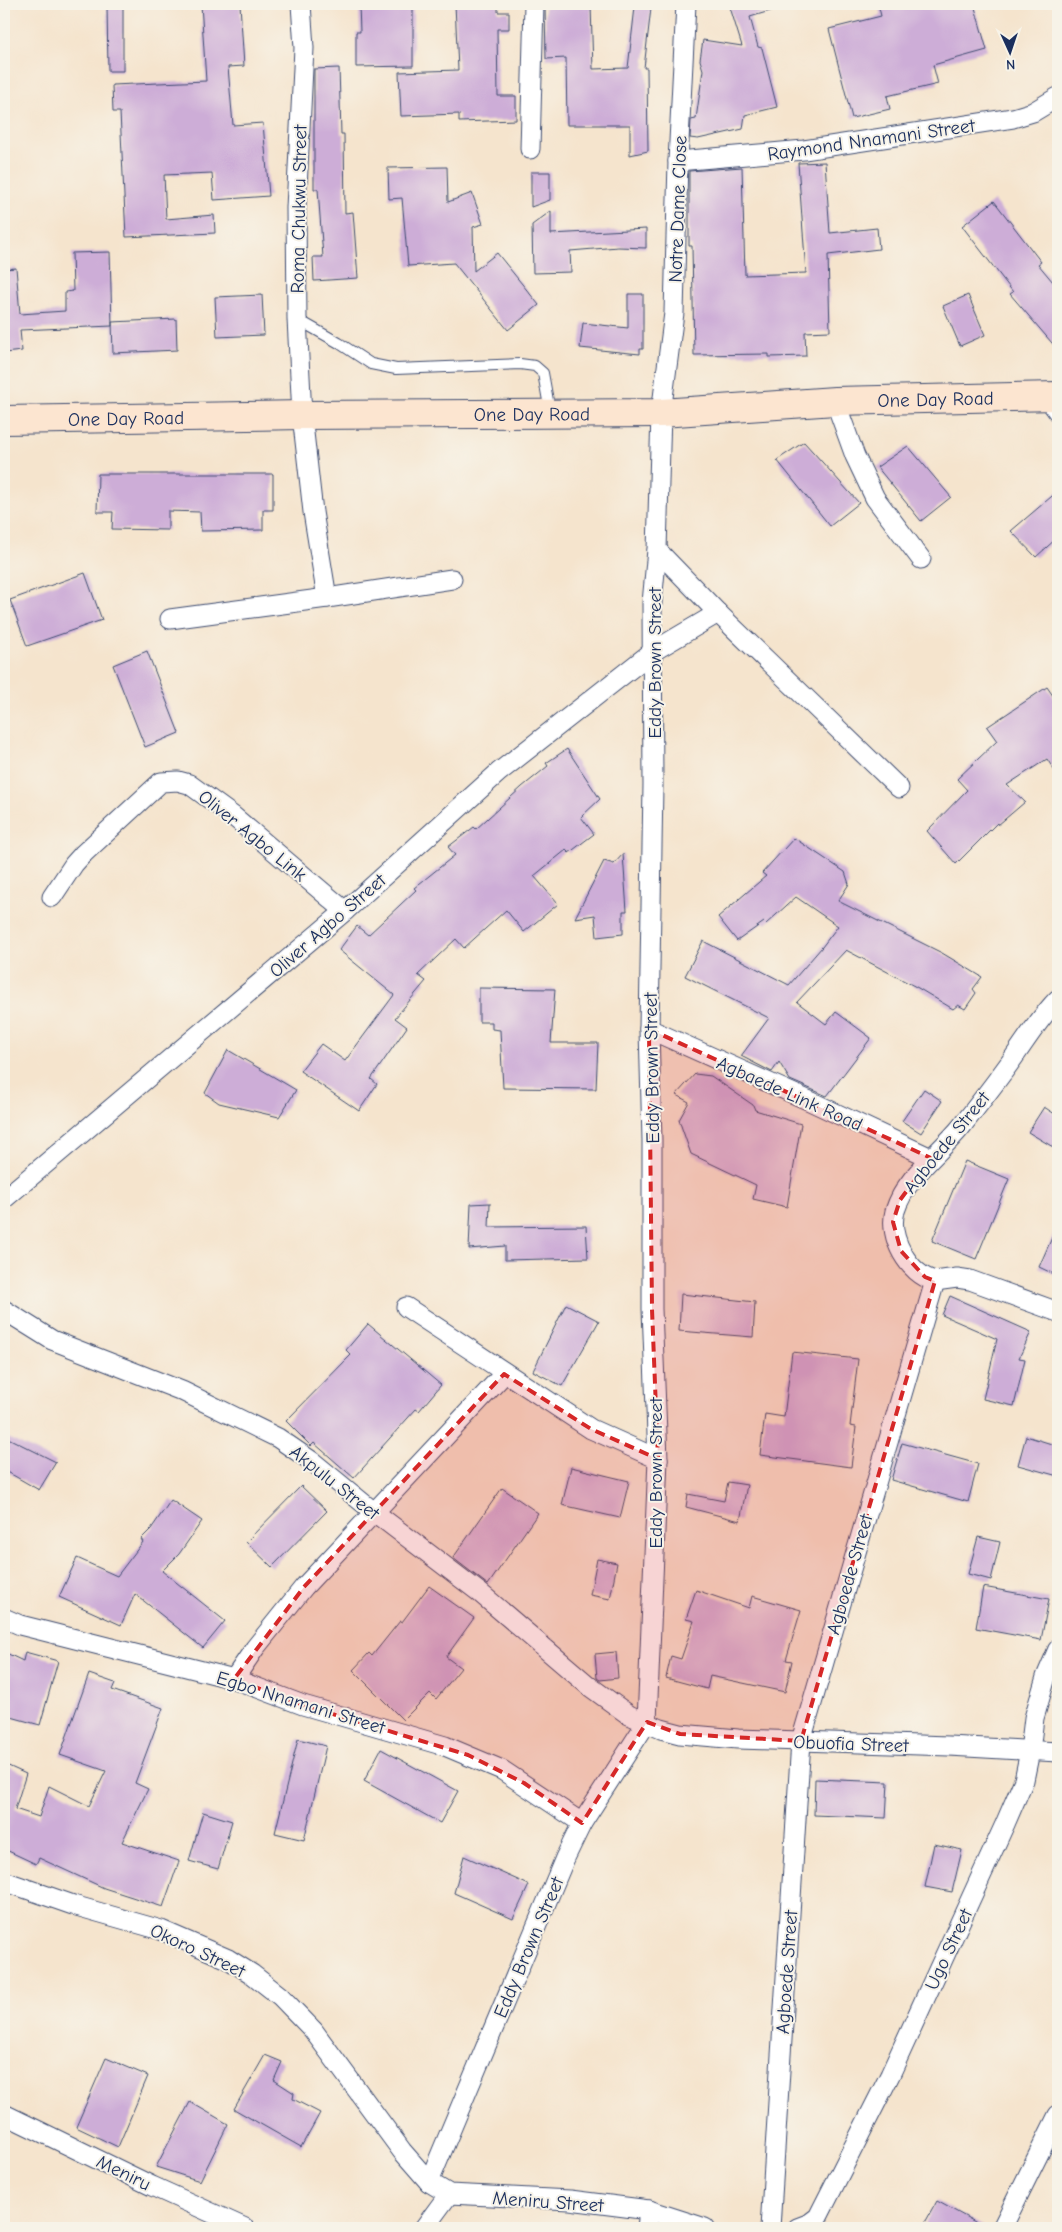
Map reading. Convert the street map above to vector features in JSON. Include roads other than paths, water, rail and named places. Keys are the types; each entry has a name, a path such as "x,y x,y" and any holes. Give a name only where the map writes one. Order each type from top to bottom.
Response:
{"main road":[{"name":"One Day Road","path":"4,420 302,415 661,413 835,402 1054,401"}],"street":[{"name":"Roma Chukwu Street","path":"301,4 304,48 296,208 297,319 302,415 312,512 327,598"},
{"path":"530,149 534,4"},
{"name":"Notre Dame Close","path":"661,413 674,312 678,162 686,4"},
{"name":"Raymond Nnamani Street","path":"678,162 804,150 1014,118 1033,112 1058,97"},
{"path":"835,402 855,456 875,498 921,560"},
{"name":"Eddy Brown Street","path":"429,2182 565,1858 582,1823 646,1722 658,1459 652,1309 652,1140 649,1029 653,785 652,603 657,550 661,413"},
{"path":"657,550 718,613 899,788"},
{"path":"170,619 452,579"},
{"name":"Oliver Agbo Street","path":"4,1199 345,911 486,782 652,652 718,613"},
{"name":"Oliver Agbo Link","path":"52,897 83,854 161,782 178,781 189,784 234,816 345,911"},
{"name":"Agboede Street","path":"770,2228 800,1741 935,1281 925,1277 901,1251 896,1243 893,1222 900,1200 931,1158 960,1129 1042,1017 1058,1000"},
{"name":"Agbaede Link Road","path":"649,1029 931,1158"},
{"path":"935,1281 957,1278 970,1280 1058,1312"},
{"path":"406,1307 504,1374 591,1429 658,1459"},
{"name":"Akpulu Street","path":"4,1310 52,1340 182,1391 278,1438 313,1462 374,1512 479,1592 589,1686 629,1715 646,1722"},
{"path":"234,1679 255,1648 304,1587 504,1374"},
{"name":"Egbo Nnamani Street","path":"4,1618 20,1624 234,1679 303,1705 445,1746 502,1770 582,1823"},
{"name":"Ugo Street","path":"797,2228 810,2223 818,2217 890,2075 1006,1824 1024,1780 1034,1718 1046,1677 1058,1649"},
{"name":"Obuofia Street","path":"646,1722 661,1729 680,1734 738,1739 949,1746 1058,1752"},
{"name":"Okoro Street","path":"4,1881 73,1905 161,1930 228,1959 252,1974 280,1996 312,2030 402,2151 429,2182 449,2194"},
{"name":"Meniru","path":"4,2114 146,2183 245,2228"},
{"path":"1002,2228 1058,2115"},
{"path":"424,2228 449,2194"},
{"name":"Meniru Street","path":"449,2194 570,2200 650,2210 705,2228"},
{"path":"647,2228 650,2210"}],"lane":[{"path":"297,319 371,364 396,369 511,364 535,366 543,373 550,413"}]}
